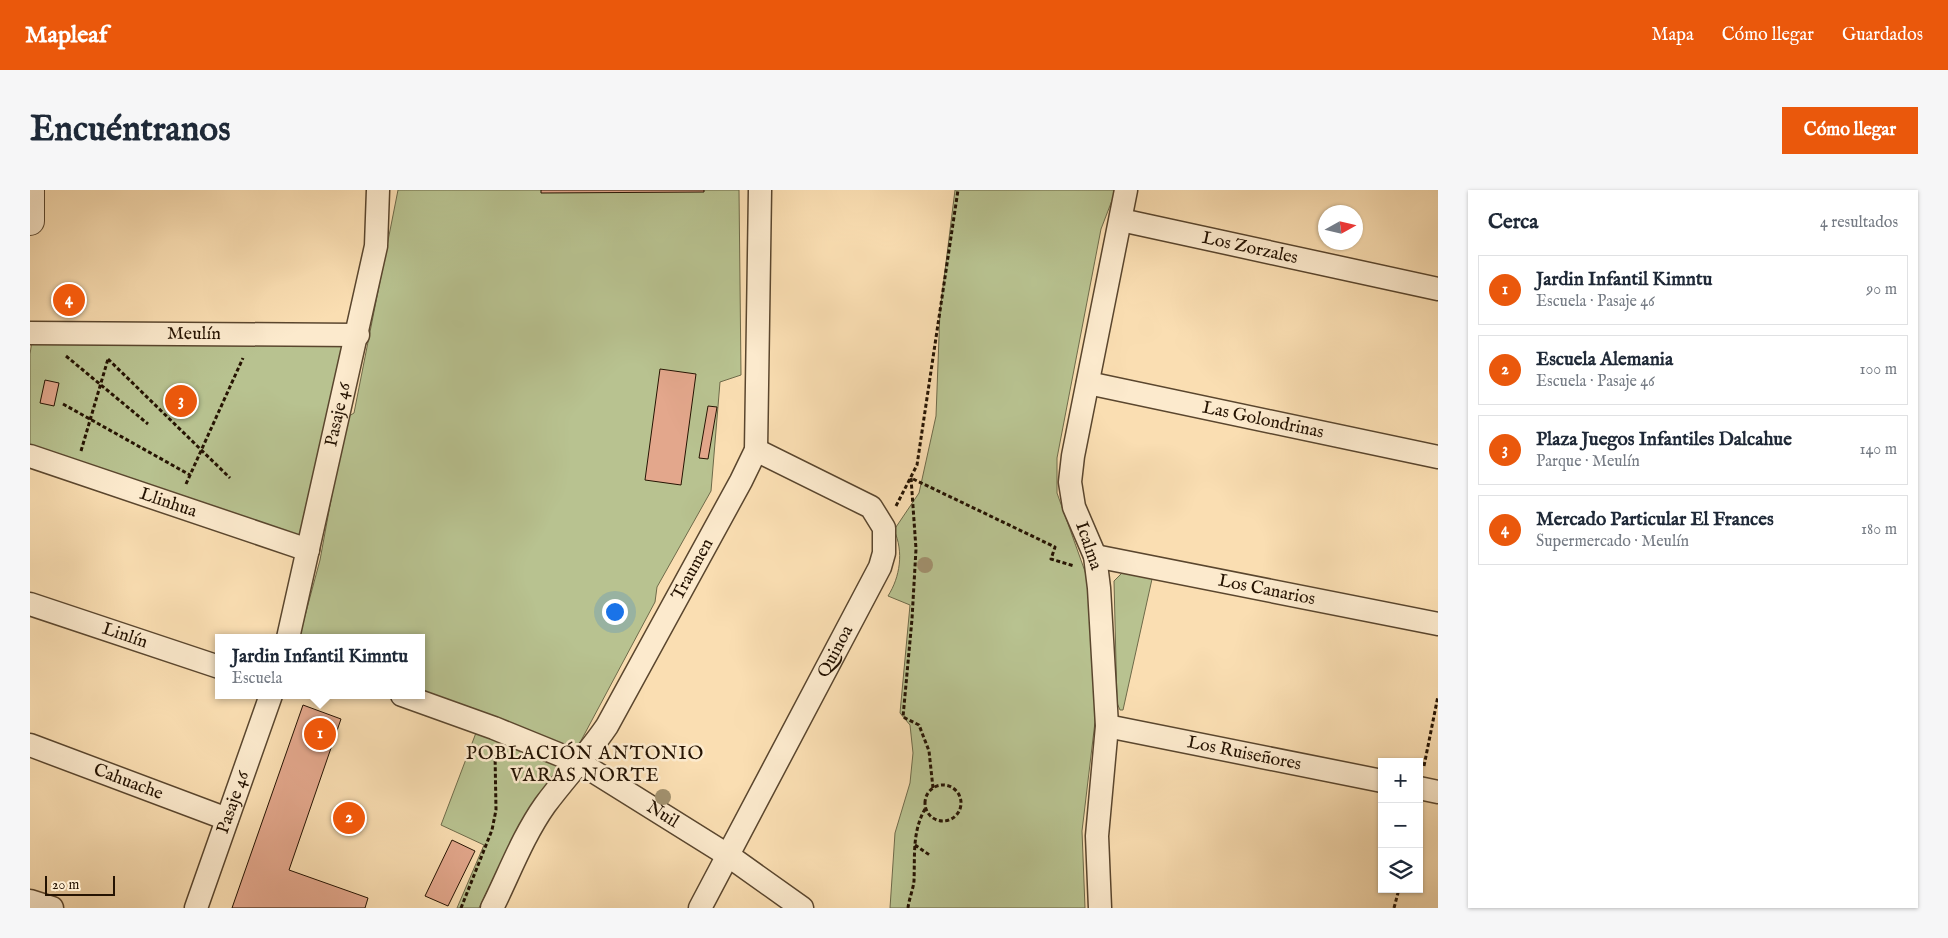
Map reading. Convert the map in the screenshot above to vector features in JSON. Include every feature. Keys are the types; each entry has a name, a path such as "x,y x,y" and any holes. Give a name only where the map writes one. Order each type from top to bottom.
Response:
{"street":[{"path":"30,190 30,221"},
{"name":"Pasaje 46","path":"289,634 358,335 376,246 378,190"},
{"name":"Traumen","path":"492,908 533,823 561,784 580,763 612,717 737,490 756,450 760,190"},
{"name":"Icalma","path":"1100,908 1097,836 1107,726 1097,566 1074,508 1070,482 1073,456 1126,190"},
{"name":"Los Zorzales","path":"1121,220 1438,289"},
{"name":"Meulín","path":"34,333 358,335"},
{"name":"Las Golondrinas","path":"1088,383 1438,458"},
{"path":"756,450 860,500 871,507 884,528"},
{"name":"Llinhua","path":"30,456 308,550"},
{"name":"Quinoa","path":"700,908 880,568 884,553 884,528"},
{"name":"Los Canarios","path":"1097,566 1438,624"},
{"name":"Linlín","path":"30,604 215,666"},
{"name":"Pasaje 46","path":"196,908 269,699"},
{"name":"Nuil","path":"413,699 494,728 580,763 729,856 802,908"},
{"name":"Los Ruiseñores","path":"1107,726 1378,779"},
{"name":"Cahuache","path":"30,746 227,819"},
{"path":"1423,789 1438,792"},
{"path":"30,900 52,908"}],"path":[{"path":"884,528 917,465 958,190"},
{"path":"34,333 148,424"},
{"path":"75,471 116,334"},
{"path":"176,505 254,334"},
{"path":"108,359 230,478"},
{"path":"63,404 190,475"},
{"path":"911,478 1055,547 1051,559 1097,566"},
{"path":"911,478 916,550 903,717 919,725 928,751 932,788"},
{"path":"1423,769 1438,696"},
{"path":"461,908 492,830 496,810 494,728"},
{"path":"908,908 914,883 914,845 918,825 926,809 925,797 932,788 946,784 954,789 961,801 959,810 953,818 944,821 935,819 926,809"},
{"path":"914,845 931,856"},
{"path":"1394,908 1398,893"}],"green space":[{"path":"398,190 739,190 741,375 720,382 711,491 657,587 655,602 576,750 548,783 513,838 479,908 457,908 484,845 441,825 482,717 425,696 425,634 300,634 320,560 346,418 354,413"},
{"path":"955,190 1116,190 1101,229 1057,458 1057,493 1087,577 1094,675 1095,722 1082,831 1085,908 890,908 895,833 910,783 913,753 910,725 900,713 910,605 888,596 898,573 900,556 894,530 919,493 936,416 940,311"},
{"path":"32,341 345,342 301,541 30,448 30,354"},
{"path":"1123,572 1144,574 1152,579 1123,710 1120,710 1117,703 1114,581"}],"building":[{"path":"541,190 704,190 704,192 541,193"},
{"path":"660,369 696,374 681,485 645,480"},
{"path":"45,380 59,383 54,406 40,403"},
{"path":"708,406 717,407 708,459 699,458"},
{"path":"303,705 341,719 289,870 368,898 365,908 232,908"},
{"path":"452,840 475,851 448,906 425,896"}],"place":[{"name":"Mercado Particular El Frances","path":"69,300"},
{"name":"Plaza Juegos Infantiles Dalcahue","path":"181,401"},
{"name":"Jardin Infantil Kimntu","path":"320,734"},
{"name":"Escuela Alemania","path":"349,818"}],"district":[{"name":"POBLACIÓN ANTONIO VARAS NORTE","path":"585,765"}]}
